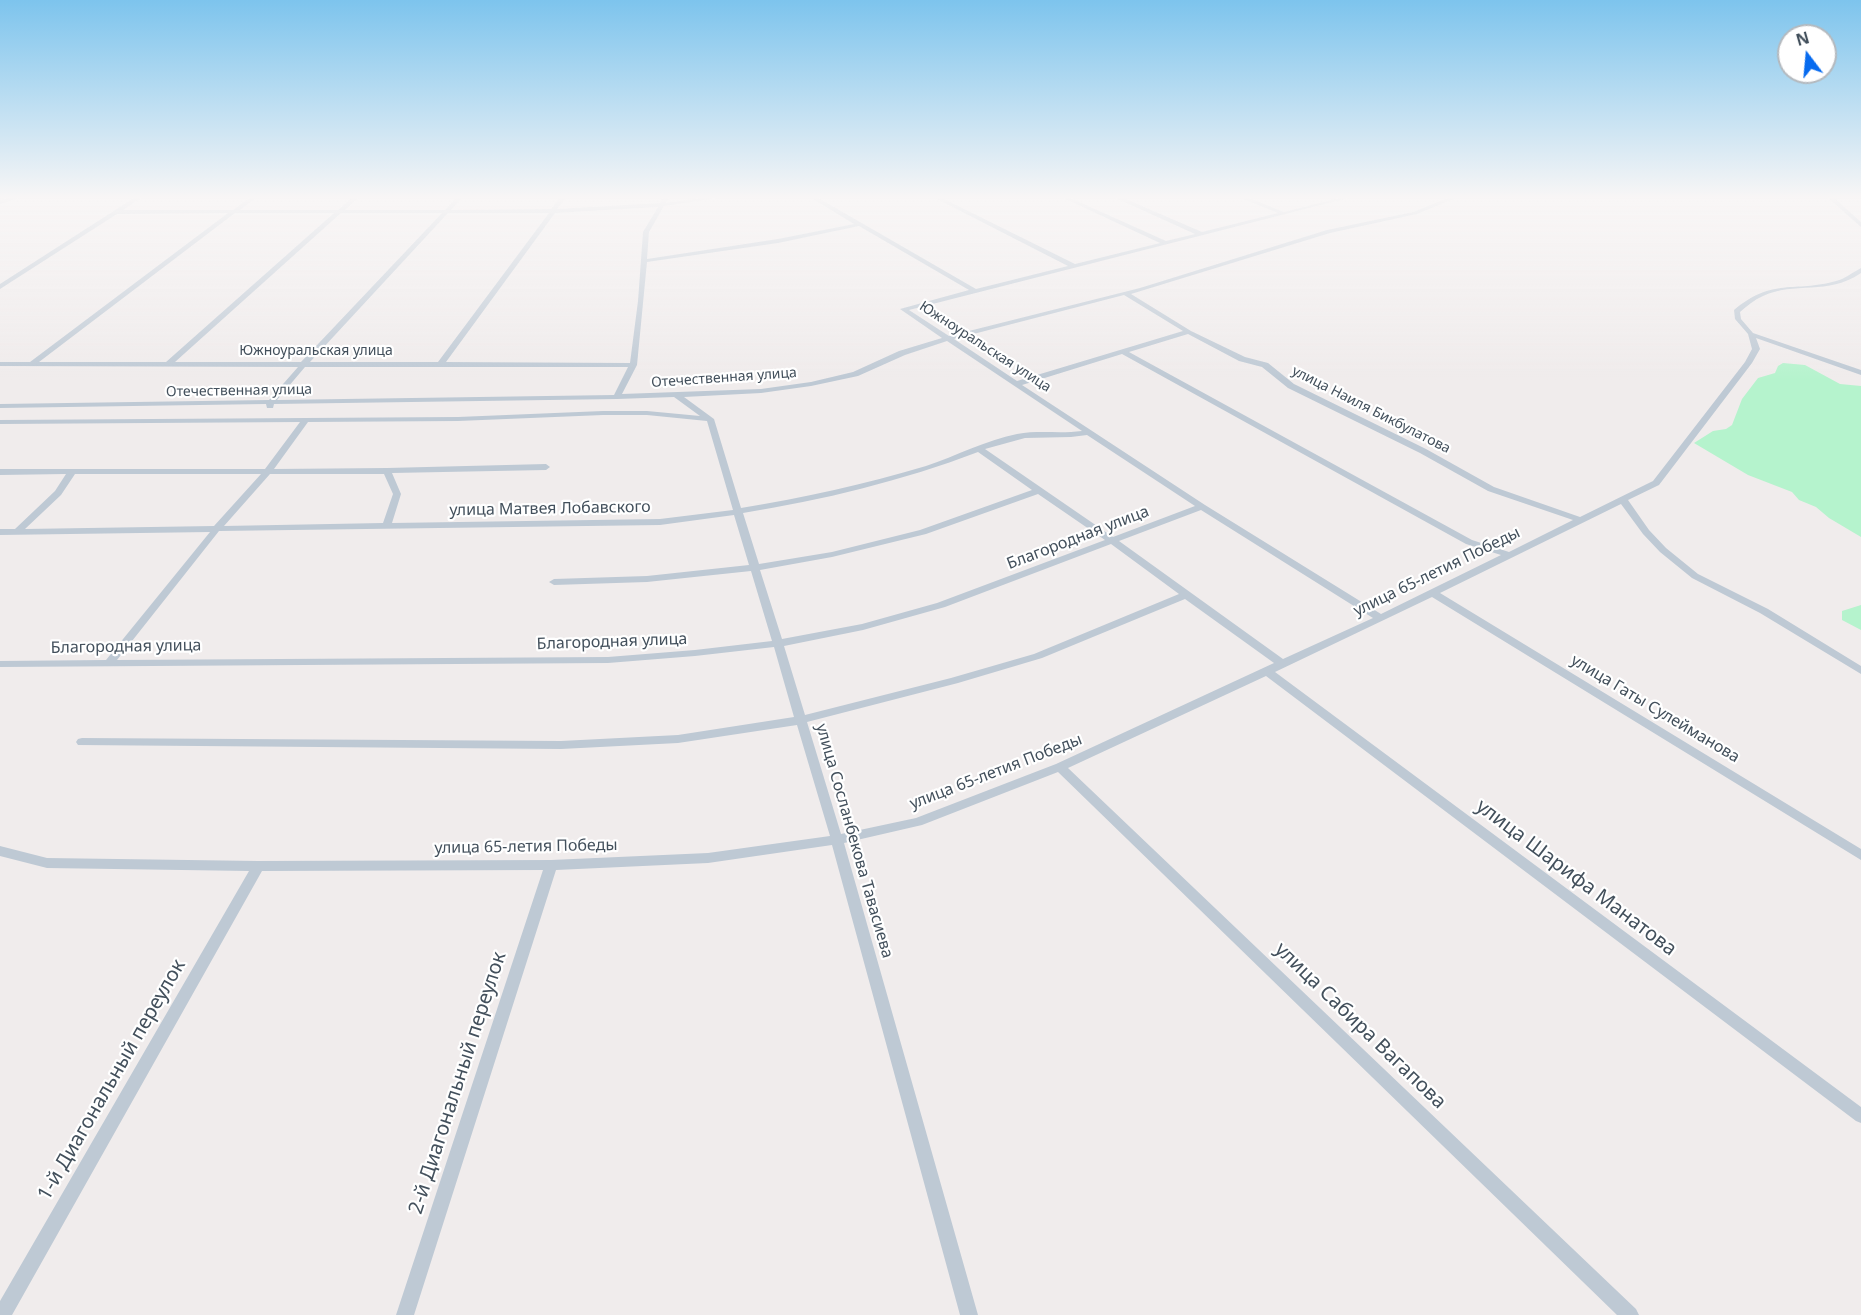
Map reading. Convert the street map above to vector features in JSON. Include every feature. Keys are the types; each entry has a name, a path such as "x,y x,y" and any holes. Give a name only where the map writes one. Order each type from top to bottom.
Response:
{"street":[{"path":"0,287 46,257"},
{"path":"30,365 174,257"},
{"path":"167,365 289,257"},
{"path":"271,420 270,403 404,257"},
{"path":"440,365 519,257"},
{"path":"617,397 633,365 644,257"},
{"path":"644,261 668,257"},
{"path":"918,257 975,291"},
{"path":"1057,257 1074,266"},
{"name":"Южноуральская улица","path":"1108,257 903,309 1202,507 1381,618"},
{"name":"Отечественная улица","path":"0,406 617,397 761,391 811,384 855,374 902,353 947,339 1125,293 1242,257"},
{"path":"1861,270 1837,283 1788,286 1766,292 1746,302 1736,311 1738,319 1751,334 1861,373"},
{"name":"улица Наиля Бикбулатова","path":"1125,293 1189,332 1242,359 1265,365 1291,386 1423,451 1491,489 1581,520"},
{"path":"1017,384 1189,332"},
{"name":"улица 65-летия Победы","path":"0,851 48,863 258,866 551,865 708,858 837,840 918,822 1060,767 1381,618 1656,483 1752,356 1756,349 1751,334"},
{"path":"1123,352 1469,542 1510,555"},
{"name":"Южноуральская улица","path":"0,364 633,365"},
{"path":"675,394 710,419"},
{"path":"0,422 521,418 603,413 647,413 710,419"},
{"name":"улица Сосланбекова Тавасиева","path":"710,419 780,643 837,840 969,1315"},
{"path":"110,662 218,527 268,471 305,421"},
{"name":"улица Матвея Лобавского","path":"0,532 660,522 740,513 858,487 919,471 1016,437 1036,434 1077,435 1089,432"},
{"path":"979,449 1112,541 1282,664"},
{"path":"0,472 71,474 546,467"},
{"path":"387,471 397,494 387,525"},
{"path":"18,531 58,493 71,474"},
{"path":"554,582 670,578 756,568 911,535 948,524 1039,490"},
{"path":"1623,500 1657,544 1695,576 1764,611 1861,671"},
{"name":"Благородная улица","path":"0,664 608,660 780,643 863,627 941,605 1202,507"},
{"name":"улица Гаты Сулейманова","path":"1432,592 1861,855"},
{"path":"82,742 561,745 678,739 802,720 954,681 1038,656 1185,595"},
{"name":"улица Шарифа Манатова","path":"1267,671 1861,1116"},
{"name":"улица Сабира Вагапова","path":"1060,767 1630,1315"},
{"name":"2-й Диагональный переулок","path":"405,1315 551,865"},
{"name":"1-й Диагональный переулок","path":"2,1315 258,866"}],"green space":[{"path":"1783,363 1805,365 1840,384 1861,386 1861,537 1829,518 1816,507 1799,500 1792,492 1748,475 1694,443 1713,431 1726,429 1732,425 1742,399 1758,378 1775,373 1778,366"},
{"path":"1861,605 1861,630 1842,620 1842,611"}]}
